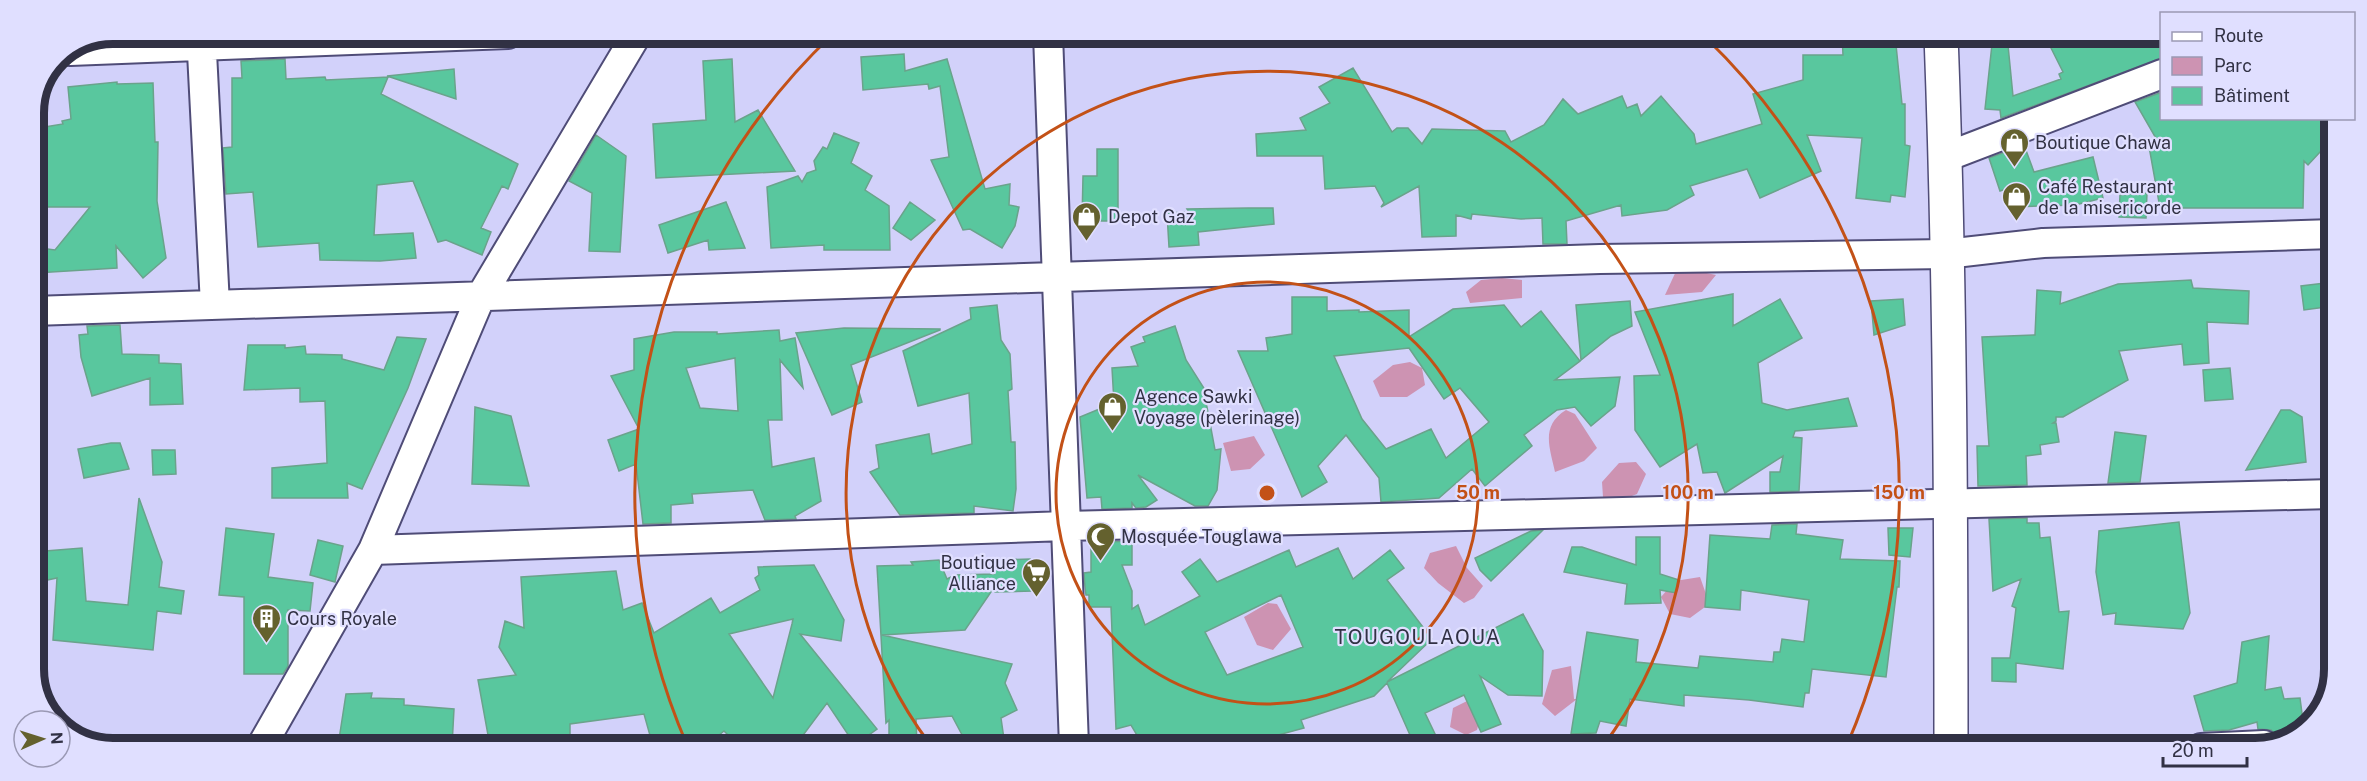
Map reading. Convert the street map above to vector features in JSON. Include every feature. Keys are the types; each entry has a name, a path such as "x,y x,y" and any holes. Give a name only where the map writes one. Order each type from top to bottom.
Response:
{"main road":[{"path":"1941,44 1946,157 1951,502 1951,738"}],"street":[{"path":"85,50 146,44"},
{"path":"201,44 215,305"},
{"path":"266,738 373,550 481,296 631,44"},
{"path":"1048,44 1074,738"},
{"path":"1946,157 2160,75"},
{"path":"44,311 1600,258 1946,254 2043,243 2323,234"},
{"path":"373,550 1066,526 2324,494"}],"green space":[{"path":"1678,267 1716,275 1702,292 1665,295"},
{"path":"1502,278 1522,280 1522,298 1470,303 1466,292 1481,280"},
{"path":"1410,362 1422,368 1425,385 1407,397 1380,397 1373,381 1393,365"},
{"path":"1566,410 1575,414 1597,448 1584,461 1555,472 1549,446 1550,430 1558,416"},
{"path":"1254,436 1265,455 1250,469 1231,471 1223,443"},
{"path":"1636,462 1646,474 1637,494 1624,499 1603,497 1602,482 1619,463"},
{"path":"1456,546 1467,568 1483,586 1474,598 1464,603 1438,583 1424,568 1430,553"},
{"path":"1700,577 1706,594 1705,607 1690,618 1670,614 1661,597 1675,581"},
{"path":"1268,603 1277,604 1291,629 1273,650 1257,645 1244,617"},
{"path":"1571,666 1574,699 1577,699 1555,716 1542,704 1552,670"},
{"path":"1471,699 1480,719 1477,730 1466,735 1450,727 1453,708"}],"building":[{"path":"1842,44 1896,44 1902,104 1905,104 1905,145 1910,146 1905,197 1891,195 1890,202 1856,198 1862,138 1807,135 1821,171 1760,198 1747,169 1690,186 1694,195 1667,210 1622,216 1621,205 1566,221 1567,244 1543,244 1542,218 1521,219 1472,214 1471,219 1456,215 1456,236 1422,237 1419,186 1381,207 1384,203 1375,186 1325,189 1323,156 1257,156 1256,134 1306,130 1300,118 1330,103 1319,87 1353,68 1392,132 1397,128 1408,128 1422,144 1432,129 1505,131 1511,142 1544,125 1563,99 1578,114 1622,96 1627,108 1637,104 1641,116 1661,96 1694,134 1696,144 1762,124 1753,94 1803,80 1803,55 1843,55"},
{"path":"1992,44 2008,44 2013,96 2061,79 2059,74 2063,72 2049,44 2159,44 2160,46 2160,59 2001,118 2000,110 1985,109"},
{"path":"904,54 905,71 947,59 985,189 1010,184 1009,205 1019,207 1015,226 1002,248 970,229 963,230 931,160 949,157 940,86 929,89 928,84 863,90 861,57"},
{"path":"285,59 286,79 388,77 381,94 518,164 508,189 502,186 481,228 491,232 482,255 446,240 438,242 413,181 377,185 374,235 413,233 416,258 380,261 320,260 319,243 258,247 253,192 226,194 223,148 232,147 232,78 242,78 241,61"},
{"path":"732,59 735,122 758,110 795,171 656,178 653,124 706,120 703,61"},
{"path":"454,69 456,99 387,76"},
{"path":"117,82 117,84 153,83 155,142 158,142 157,201 166,258 143,278 116,246 117,268 44,273 44,248 55,250 90,207 44,207 44,127 63,124 62,121 71,119 68,87"},
{"path":"2160,93 2160,120 2323,120 2323,149 2308,165 2304,161 2303,208 2160,208 2148,141 2157,140 2135,102"},
{"path":"834,133 859,143 851,163 872,176 865,190 889,206 890,250 824,250 824,245 771,248 767,187 798,176 802,182 807,173 816,170 814,161 823,147 827,149"},
{"path":"596,135 626,156 620,252 589,251 592,193 569,181"},
{"path":"2024,145 2034,172 2093,157 2103,198 2075,205 2009,207 2006,189 2000,191 1989,158"},
{"path":"1097,149 1118,149 1118,221 1082,221 1083,176 1097,176"},
{"path":"2147,193 2146,218 2119,217 2120,195"},
{"path":"726,202 745,248 709,250 708,240 668,253 659,225"},
{"path":"910,202 935,220 911,240 893,228"},
{"path":"1273,208 1274,224 1198,232 1199,245 1169,247 1167,213 1189,212 1187,209"},
{"path":"2191,280 2193,288 2249,291 2248,324 2207,322 2209,363 2184,365 2182,344 2119,351 2128,380 2063,417 2056,417 2053,423 2056,423 2059,442 2040,445 2041,454 2026,456 2027,485 1978,486 1977,446 1989,446 1982,337 2035,335 2037,290 2061,292 2060,304 2118,284"},
{"path":"2323,283 2323,307 2304,310 2301,286"},
{"path":"1733,294 1733,326 1780,299 1802,338 1758,363 1762,403 1787,410 1848,398 1857,426 1795,431 1793,437 1802,438 1799,491 1770,492 1770,472 1780,472 1783,456 1725,493 1717,472 1703,473 1697,444 1660,467 1635,430 1634,376 1660,375 1635,312"},
{"path":"1292,297 1327,297 1327,311 1409,310 1409,337 1453,309 1504,305 1521,327 1541,311 1580,361 1555,380 1620,377 1615,406 1591,426 1575,407 1557,410 1524,435 1532,446 1485,486 1472,469 1439,498 1381,502 1379,478 1346,435 1318,466 1327,482 1302,497 1238,351 1268,351 1266,338 1292,334","holes":["1409,348 1444,399 1460,388 1489,422 1446,458 1431,429 1386,449 1362,419 1334,356"]},
{"path":"1903,299 1905,325 1874,335 1871,301"},
{"path":"1630,301 1632,326 1611,336 1581,360 1576,305"},
{"path":"997,305 1001,340 1010,354 1012,389 1008,391 1011,442 1015,442 1016,489 1013,511 974,506 974,513 900,515 870,472 879,468 876,445 929,434 932,454 972,444 969,393 918,406 903,351 971,319 970,308"},
{"path":"120,325 122,354 159,355 159,363 181,364 183,404 150,405 150,378 92,396 81,357 79,335 88,334 87,326"},
{"path":"1175,326 1186,360 1212,401 1206,402 1215,450 1221,449 1217,490 1208,506 1195,506 1138,475 1157,500 1146,507 1136,508 1132,503 1132,508 1102,509 1101,497 1087,498 1080,417 1114,403 1112,368 1138,366 1131,347 1145,342 1143,337"},
{"path":"844,328 940,330 851,365 862,402 832,415 796,333"},
{"path":"779,330 780,341 795,338 803,388 780,360 782,420 768,420 772,467 814,458 821,501 795,516 796,519 765,520 753,490 692,494 693,503 671,505 671,523 643,524 636,464 619,471 608,440 639,429 611,376 634,370 634,339 674,332 717,332 717,334","holes":["735,358 738,411 700,408 686,368"]},
{"path":"397,337 426,339 408,388 362,489 347,483 348,498 272,498 272,468 327,463 325,401 300,402 300,388 244,390 248,345 285,345 285,348 305,346 306,354 342,355 342,359 384,370"},
{"path":"2230,368 2233,399 2205,401 2203,370"},
{"path":"475,407 511,416 529,486 472,484"},
{"path":"2281,410 2290,410 2302,417 2306,462 2246,470"},
{"path":"2115,432 2146,436 2140,482 2108,483"},
{"path":"120,443 129,469 84,478 78,449"},
{"path":"152,450 175,450 176,474 153,475"},
{"path":"139,498 162,562 159,587 184,591 181,614 157,611 153,650 53,640 57,578 44,581 44,551 82,548 86,601 128,605"},
{"path":"2027,518 2027,523 2039,523 2040,538 2050,537 2059,612 2069,611 2063,669 2016,663 2016,682 1992,681 1992,658 2010,658 2016,608 2012,606 2021,579 1993,591 1989,519"},
{"path":"2179,522 2190,613 2183,629 2115,624 2116,613 2103,615 2096,572 2099,531"},
{"path":"1797,524 1796,534 1843,540 1840,559 1900,561 1899,587 1897,587 1886,677 1812,669 1809,693 1805,693 1803,707 1684,695 1684,706 1630,699 1626,726 1600,721 1596,733 1571,734 1587,632 1638,640 1636,662 1698,668 1700,656 1773,662 1774,652 1780,652 1782,639 1804,642 1809,600 1741,590 1740,610 1705,607 1710,535 1770,539 1772,525"},
{"path":"226,528 274,534 268,577 313,583 310,611 288,610 288,666 283,674 244,674 244,597 219,595"},
{"path":"1888,528 1913,528 1910,557 1889,555"},
{"path":"1543,530 1491,581 1480,570 1475,558 1531,531"},
{"path":"1636,537 1660,537 1660,574 1679,580 1676,593 1660,590 1661,603 1625,604 1627,584 1564,572 1572,547 1582,547 1636,565"},
{"path":"318,540 343,546 335,582 310,575"},
{"path":"1132,541 1132,565 1122,565 1132,591 1132,609 1138,605 1145,625 1200,596 1182,572 1200,559 1217,582 1289,550 1296,567 1338,548 1353,579 1390,550 1404,568 1387,580 1432,639 1387,682 1523,614 1543,651 1542,696 1508,695 1480,676 1501,724 1481,732 1464,695 1425,713 1436,736 1410,735 1387,683 1374,696 1301,720 1304,728 1267,738 1139,738 1131,725 1116,729 1111,607 1089,607 1089,595 1086,595 1084,573 1091,572 1091,547 1104,547 1104,542","holes":["1281,595 1303,647 1227,675 1205,632"]},
{"path":"1030,559 1032,591 995,592 995,586 965,630 882,635 1012,664 1005,683 1017,710 1001,718 1004,738 964,738 952,716 916,719 917,738 889,738 889,720 886,723 877,566 913,565 911,562 939,560 947,579 955,575 994,574 994,560"},
{"path":"814,565 844,620 841,641 800,634 877,729 865,738 850,738 827,703 801,738 731,738 724,731 716,738 651,738 644,714 570,724 570,738 489,738 478,680 516,675 499,647 505,621 524,628 521,577 616,571 623,610 642,603 654,633 711,598 720,613 760,590 755,578 759,575 758,567","holes":["793,619 773,698 729,634"]},
{"path":"2269,636 2265,690 2281,687 2284,699 2300,698 2302,717 2289,728 2276,734 2271,730 2258,729 2257,722 2229,730 2204,731 2194,696 2237,683 2242,642"},
{"path":"372,693 371,698 404,699 404,705 454,709 452,738 339,738 346,694"}],"place":[{"name":"Boutique Chawa","path":"2014,168"},
{"name":"Café Restaurant de la misericorde","path":"2017,222"},
{"name":"Depot Gaz","path":"1087,242"},
{"name":"Agence Sawki Voyage (pèlerinage)","path":"1113,432"},
{"name":"Mosquée Touglawa","path":"1100,562"},
{"name":"Boutique Alliance","path":"1037,598"},
{"name":"Cours Royale","path":"266,644"}],"district":[{"name":"TOUGOULAOUA","path":"1418,637"}]}
